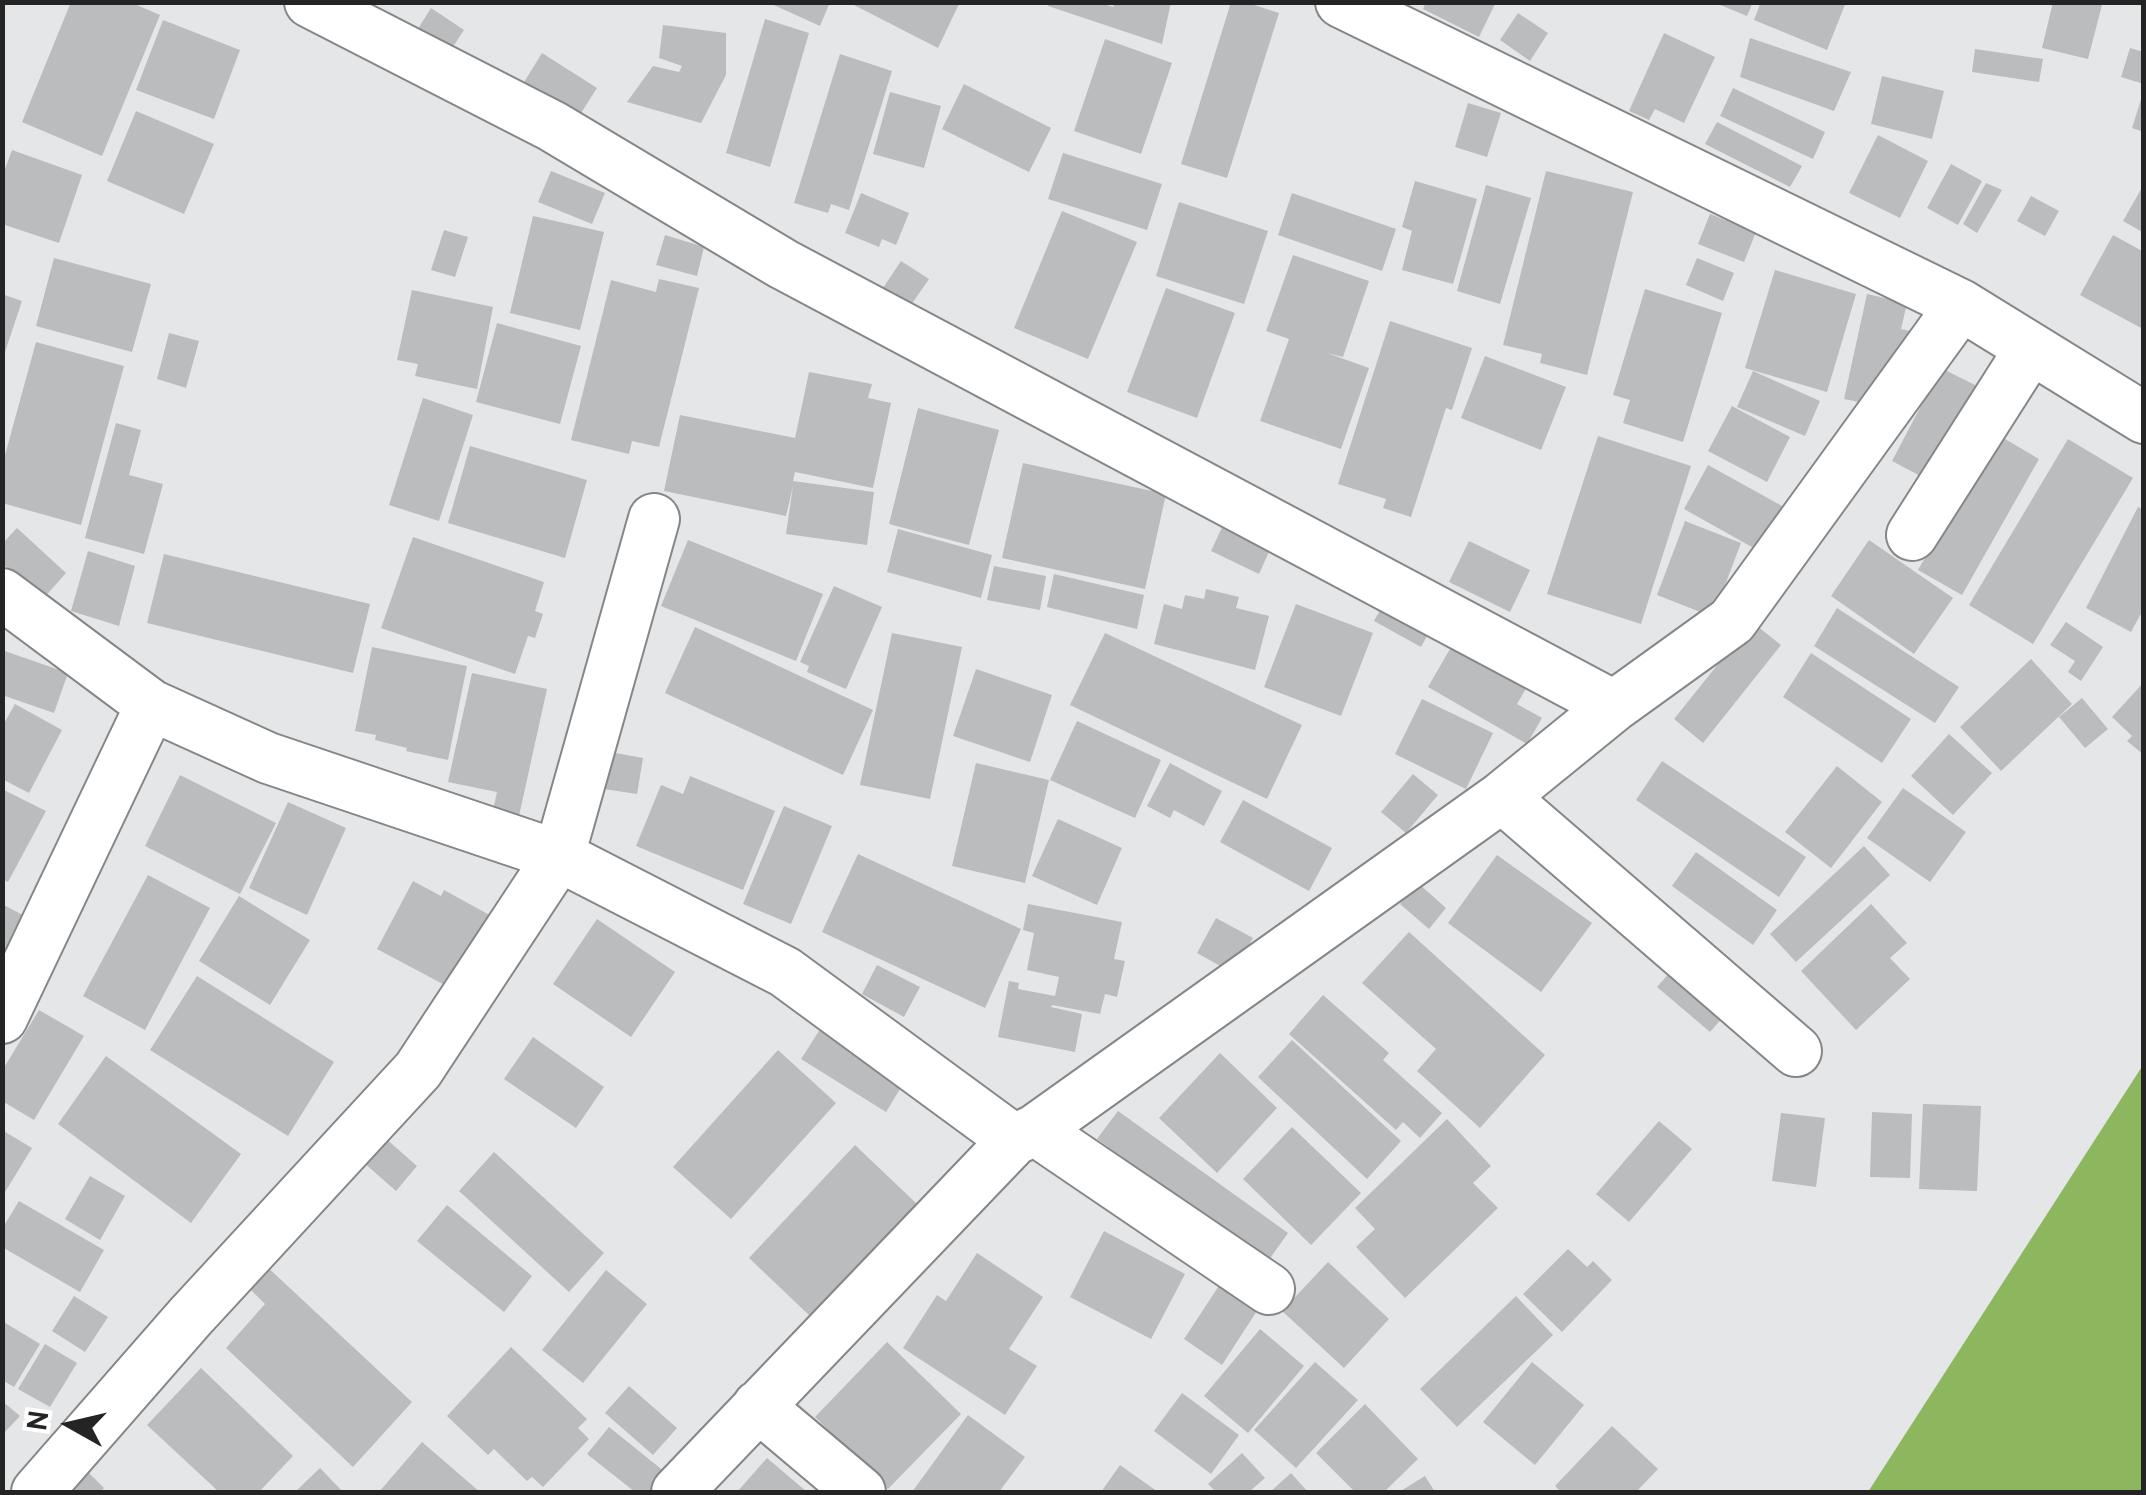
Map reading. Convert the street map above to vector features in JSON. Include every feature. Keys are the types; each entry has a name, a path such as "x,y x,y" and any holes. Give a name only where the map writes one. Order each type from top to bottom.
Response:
{"street":[{"path":"310,2 552,126 783,264 1614,706"},
{"path":"1341,2 1961,305 2144,418"},
{"path":"677,1492 1024,1135 1502,797 1614,706 1732,621 1961,305"},
{"path":"1912,535 2031,348"},
{"path":"37,1492 190,1317 418,1070 559,856 654,519"},
{"path":"2,594 151,706 268,758 559,856 785,972 1024,1135 1270,1289"},
{"path":"2,1018 151,706"},
{"path":"1502,797 1796,1051"},
{"path":"758,1406 860,1492"}],"green space":[{"path":"2143,1065 2143,1492 1868,1492"}],"building":[{"path":"71,2 130,2 160,15 102,156 22,122"},
{"path":"767,2 830,2 820,26"},
{"path":"848,2 960,2 938,48"},
{"path":"1049,2 1098,2 1113,7 1115,2 1171,2 1162,44 1048,6"},
{"path":"1231,2 1245,2 1279,13 1227,178 1181,164"},
{"path":"1426,2 1496,2 1479,37 1423,9"},
{"path":"1713,2 1753,2 1747,16"},
{"path":"1761,2 1846,2 1827,50 1754,20"},
{"path":"2053,2 2102,5 2088,59 2042,48"},
{"path":"431,8 464,30 443,62 411,40"},
{"path":"1518,13 1548,33 1530,61 1500,40"},
{"path":"765,19 809,33 770,167 726,153"},
{"path":"163,20 240,50 214,119 136,90"},
{"path":"663,25 726,33 726,75 701,123 627,102 653,66 679,72 682,66 659,58"},
{"path":"1664,33 1715,57 1684,123 1655,109 1649,120 1629,111"},
{"path":"1750,38 1851,72 1834,111 1740,77"},
{"path":"1105,39 1172,63 1141,154 1074,131"},
{"path":"2130,48 2144,52 2144,84 2121,77"},
{"path":"1975,49 2043,59 2039,82 1972,72"},
{"path":"542,53 597,88 576,121 521,87"},
{"path":"840,54 892,71 849,210 831,204 828,213 794,203"},
{"path":"1882,76 1944,91 1932,139 1871,124"},
{"path":"964,84 1051,128 1029,172 942,129"},
{"path":"1733,88 1825,132 1813,159 1720,116"},
{"path":"890,92 941,106 924,168 873,154"},
{"path":"2144,94 2144,132 2132,128"},
{"path":"1468,103 1501,113 1487,157 1455,147"},
{"path":"136,111 214,144 184,214 107,181"},
{"path":"1717,122 1802,166 1790,187 1705,144"},
{"path":"1878,135 1928,161 1900,218 1849,193"},
{"path":"12,150 82,175 59,243 2,224 2,177"},
{"path":"1063,153 1162,184 1147,230 1048,199"},
{"path":"1951,164 1982,181 1958,225 1927,208"},
{"path":"551,171 605,193 592,224 538,202"},
{"path":"1546,171 1633,192 1587,375 1540,363 1542,354 1503,345"},
{"path":"1415,181 1477,199 1453,284 1402,270 1412,231 1402,227"},
{"path":"1986,183 2002,190 1977,233 1963,224"},
{"path":"2144,184 2144,233 2123,221"},
{"path":"1486,185 1531,198 1500,304 1457,291"},
{"path":"861,193 909,213 896,245 882,239 879,247 845,233"},
{"path":"1292,193 1396,229 1382,271 1278,235"},
{"path":"2031,196 2059,211 2045,236 2017,221"},
{"path":"1179,202 1268,231 1244,304 1156,276"},
{"path":"1062,211 1137,242 1088,359 1014,328"},
{"path":"1710,214 1756,232 1744,262 1698,244"},
{"path":"533,216 604,232 580,330 510,313"},
{"path":"444,230 468,237 455,277 431,270"},
{"path":"665,235 704,247 697,276 656,265"},
{"path":"2113,235 2144,252 2141,328 2080,295"},
{"path":"1293,255 1369,281 1343,357 1327,353 1369,368 1341,449 1260,421 1289,339 1266,331"},
{"path":"54,258 151,284 132,352 36,326"},
{"path":"1697,258 1734,273 1723,301 1686,285"},
{"path":"901,261 929,279 902,318 875,300"},
{"path":"1775,270 1856,294 1827,392 1745,368"},
{"path":"659,279 699,288 659,447 632,441 629,454 571,440 611,280 656,292"},
{"path":"1166,288 1235,313 1197,418 1127,392"},
{"path":"1645,289 1722,313 1683,442 1623,423 1630,400 1613,395"},
{"path":"412,290 493,307 477,389 415,376 418,364 397,360"},
{"path":"2,294 22,301 3,358 2,358"},
{"path":"1867,294 1907,303 1901,329 1910,331 1903,364 1874,405 1844,399"},
{"path":"1390,321 1472,348 1452,410 1446,408 1411,517 1383,508 1386,499 1338,484"},
{"path":"497,323 581,346 560,424 476,402"},
{"path":"169,333 199,341 186,388 157,379"},
{"path":"36,342 124,366 81,525 2,503 2,466"},
{"path":"1485,356 1566,387 1541,450 1461,418"},
{"path":"1941,368 1977,386 1928,480 1892,461"},
{"path":"1753,371 1820,401 1805,436 1737,407"},
{"path":"809,372 872,384 868,398 891,403 873,488 795,472 793,481 874,492 867,545 786,534 793,486 786,516 664,491 680,415 795,438"},
{"path":"423,398 473,415 439,521 389,505"},
{"path":"1732,406 1790,437 1767,482 1708,451"},
{"path":"918,408 999,430 969,545 889,524"},
{"path":"116,423 141,430 129,475 163,484 144,554 85,538"},
{"path":"1995,433 2039,459 1962,595 1918,570"},
{"path":"1598,436 1691,466 1641,624 1547,594"},
{"path":"2068,439 2133,478 2033,644 1969,605"},
{"path":"470,446 587,480 565,558 448,523"},
{"path":"1023,463 1166,494 1145,589 1002,558"},
{"path":"1708,465 1784,507 1759,551 1684,509"},
{"path":"2138,507 2144,510 2144,608 2131,632 2086,608"},
{"path":"1225,521 1273,543 1259,574 1211,551"},
{"path":"1685,521 1741,543 1713,617 1657,595"},
{"path":"17,528 66,573 42,600 2,563 2,544"},
{"path":"898,529 992,555 981,598 887,572"},
{"path":"413,537 544,582 535,611 543,614 535,638 528,636 515,674 381,628"},
{"path":"688,540 823,594 796,661 661,606"},
{"path":"1869,540 1953,598 1914,654 1831,596"},
{"path":"1469,541 1530,570 1510,612 1449,582"},
{"path":"88,551 135,566 119,626 71,611"},
{"path":"164,554 370,604 353,673 147,623"},
{"path":"994,566 1046,576 1040,610 987,600"},
{"path":"1054,574 1144,595 1137,629 1047,607"},
{"path":"834,586 882,607 846,689 807,672 809,666 800,662"},
{"path":"1206,589 1239,597 1236,608 1269,616 1255,670 1154,644 1164,604 1182,609 1185,595 1204,599"},
{"path":"1389,594 1436,620 1421,647 1374,621"},
{"path":"1296,604 1373,633 1341,716 1264,687"},
{"path":"1837,608 1959,687 1935,723 1814,646"},
{"path":"1752,622 1781,645 1703,743 1674,719"},
{"path":"2066,622 2103,647 2081,681 2068,672 2075,661 2050,645"},
{"path":"695,627 873,710 843,775 665,693"},
{"path":"892,633 962,647 930,799 860,785"},
{"path":"1105,633 1302,725 1267,799 1070,705"},
{"path":"1454,642 1528,685 1517,704 1542,718 1527,744 1428,687"},
{"path":"372,647 467,666 448,760 406,751 407,748 375,740 376,735 355,731"},
{"path":"2,650 68,673 54,713 2,695"},
{"path":"1811,653 1911,719 1882,763 1783,697"},
{"path":"2031,659 2072,704 2001,771 1960,727"},
{"path":"976,669 1052,695 1030,762 953,736"},
{"path":"472,673 547,689 517,825 491,819 497,792 448,782"},
{"path":"2144,682 2144,755 2127,741 2132,736 2112,717"},
{"path":"2082,698 2108,729 2085,748 2059,717"},
{"path":"1422,699 1493,733 1466,789 1395,754"},
{"path":"15,704 62,730 29,793 2,779 2,727"},
{"path":"1077,721 1161,760 1135,818 1050,780"},
{"path":"1949,734 1992,773 1953,815 1911,776"},
{"path":"610,752 643,758 637,794 604,789"},
{"path":"1662,761 1806,857 1779,897 1636,800"},
{"path":"976,763 1049,780 1025,883 952,866"},
{"path":"1170,763 1222,791 1204,826 1174,810 1170,818 1147,806"},
{"path":"1837,766 1882,802 1831,868 1785,832"},
{"path":"1413,774 1438,795 1406,833 1381,812"},
{"path":"180,775 276,823 240,894 145,846"},
{"path":"690,776 775,811 743,890 636,846 661,785 683,794"},
{"path":"1903,788 1966,832 1930,882 1867,838"},
{"path":"2,789 46,811 8,882 2,879"},
{"path":"1243,800 1332,848 1309,891 1220,842"},
{"path":"288,802 346,828 307,915 249,888"},
{"path":"784,806 832,826 791,924 743,904"},
{"path":"1058,819 1122,848 1097,905 1032,876"},
{"path":"1864,846 1890,875 1796,962 1770,934"},
{"path":"1696,852 1777,910 1753,945 1672,886"},
{"path":"858,854 1021,929 985,1008 822,932"},
{"path":"1497,855 1592,923 1541,992 1448,923"},
{"path":"148,875 210,908 145,1030 83,996"},
{"path":"413,881 441,896 444,890 495,918 456,991 377,949"},
{"path":"1418,883 1446,908 1429,929 1400,904"},
{"path":"239,896 310,940 270,1005 199,961"},
{"path":"2,904 34,921 2,982"},
{"path":"1028,904 1122,922 1114,959 1125,961 1117,997 1105,994 1100,1014 1051,1007 1082,1014 1075,1052 998,1037 1009,981 1019,983 1018,989 1055,996 1059,977 1027,970 1034,933 1023,930"},
{"path":"1871,904 1907,943 1890,958 1910,979 1856,1030 1801,971"},
{"path":"1216,918 1253,938 1233,973 1197,953"},
{"path":"597,919 675,972 631,1037 553,984"},
{"path":"1409,932 1545,1055 1480,1128 1417,1071 1436,1049 1362,983"},
{"path":"1679,962 1731,1008 1710,1032 1657,987"},
{"path":"877,965 920,987 904,1017 862,994"},
{"path":"197,976 334,1062 288,1136 150,1050"},
{"path":"1323,995 1389,1053 1383,1060 1442,1113 1420,1138 1403,1122 1396,1130 1289,1034"},
{"path":"39,1010 84,1036 34,1120 2,1101 2,1071"},
{"path":"821,1028 905,1081 886,1112 801,1059"},
{"path":"533,1037 604,1087 576,1128 504,1079"},
{"path":"1292,1040 1401,1141 1367,1179 1258,1077"},
{"path":"778,1050 836,1103 731,1219 673,1167"},
{"path":"1220,1053 1277,1108 1217,1173 1159,1118"},
{"path":"106,1056 241,1154 191,1223 58,1124"},
{"path":"1923,1104 1981,1106 1977,1191 1919,1189"},
{"path":"1118,1111 1288,1233 1268,1261 1097,1139"},
{"path":"1872,1112 1912,1114 1910,1178 1870,1177"},
{"path":"1781,1113 1825,1118 1816,1187 1772,1181"},
{"path":"1447,1119 1491,1166 1473,1183 1498,1208 1405,1298 1356,1247 1375,1229 1355,1208"},
{"path":"1659,1121 1692,1149 1629,1222 1596,1194"},
{"path":"1292,1127 1361,1193 1311,1245 1243,1179"},
{"path":"2,1130 32,1148 2,1197"},
{"path":"384,1137 417,1166 396,1191 363,1162"},
{"path":"855,1145 917,1204 811,1317 749,1258"},
{"path":"494,1152 604,1253 569,1292 459,1191"},
{"path":"90,1176 125,1196 100,1240 65,1219"},
{"path":"19,1201 104,1250 80,1292 2,1247 2,1229"},
{"path":"447,1205 532,1276 504,1312 417,1241"},
{"path":"1104,1231 1185,1274 1151,1339 1070,1297"},
{"path":"1568,1249 1587,1267 1593,1261 1612,1280 1562,1332 1523,1294"},
{"path":"977,1253 1043,1297 1009,1349 1037,1366 1005,1415 903,1348 937,1295 946,1301"},
{"path":"1328,1262 1389,1319 1344,1368 1282,1311"},
{"path":"263,1263 412,1402 353,1467 226,1348 265,1304 244,1283"},
{"path":"606,1270 647,1304 583,1383 542,1350"},
{"path":"1224,1278 1262,1303 1222,1365 1184,1339"},
{"path":"74,1296 108,1317 85,1352 52,1331"},
{"path":"1516,1296 1553,1335 1457,1427 1420,1389"},
{"path":"2,1321 40,1344 14,1387 2,1380"},
{"path":"1260,1329 1304,1366 1248,1433 1204,1396"},
{"path":"887,1342 961,1414 888,1489 815,1417"},
{"path":"45,1344 77,1363 50,1407 18,1389"},
{"path":"511,1347 587,1419 578,1428 589,1439 543,1487 532,1477 527,1481 494,1449 488,1455 447,1416"},
{"path":"1315,1362 1358,1400 1296,1468 1254,1430"},
{"path":"1532,1362 1584,1405 1535,1465 1483,1422"},
{"path":"201,1368 293,1456 259,1492 219,1492 147,1425"},
{"path":"629,1386 677,1428 653,1455 605,1413"},
{"path":"1182,1393 1239,1435 1211,1474 1154,1431"},
{"path":"2,1401 20,1416 2,1435"},
{"path":"1365,1404 1418,1459 1384,1492 1355,1492 1316,1453"},
{"path":"968,1415 1025,1457 999,1492 912,1492"},
{"path":"1612,1426 1658,1469 1636,1492 1561,1492 1555,1486"},
{"path":"609,1427 665,1472 649,1492 635,1492 587,1454"},
{"path":"422,1442 480,1492 379,1492"},
{"path":"1242,1453 1265,1478 1249,1492 1216,1492 1208,1484"},
{"path":"767,1458 807,1492 737,1492"},
{"path":"81,1465 104,1488 100,1492 54,1492"},
{"path":"1120,1465 1158,1492 1101,1492"},
{"path":"320,1468 343,1492 295,1492"},
{"path":"1291,1473 1308,1492 1270,1492"},
{"path":"1425,1476 1435,1492 1399,1492"}]}
